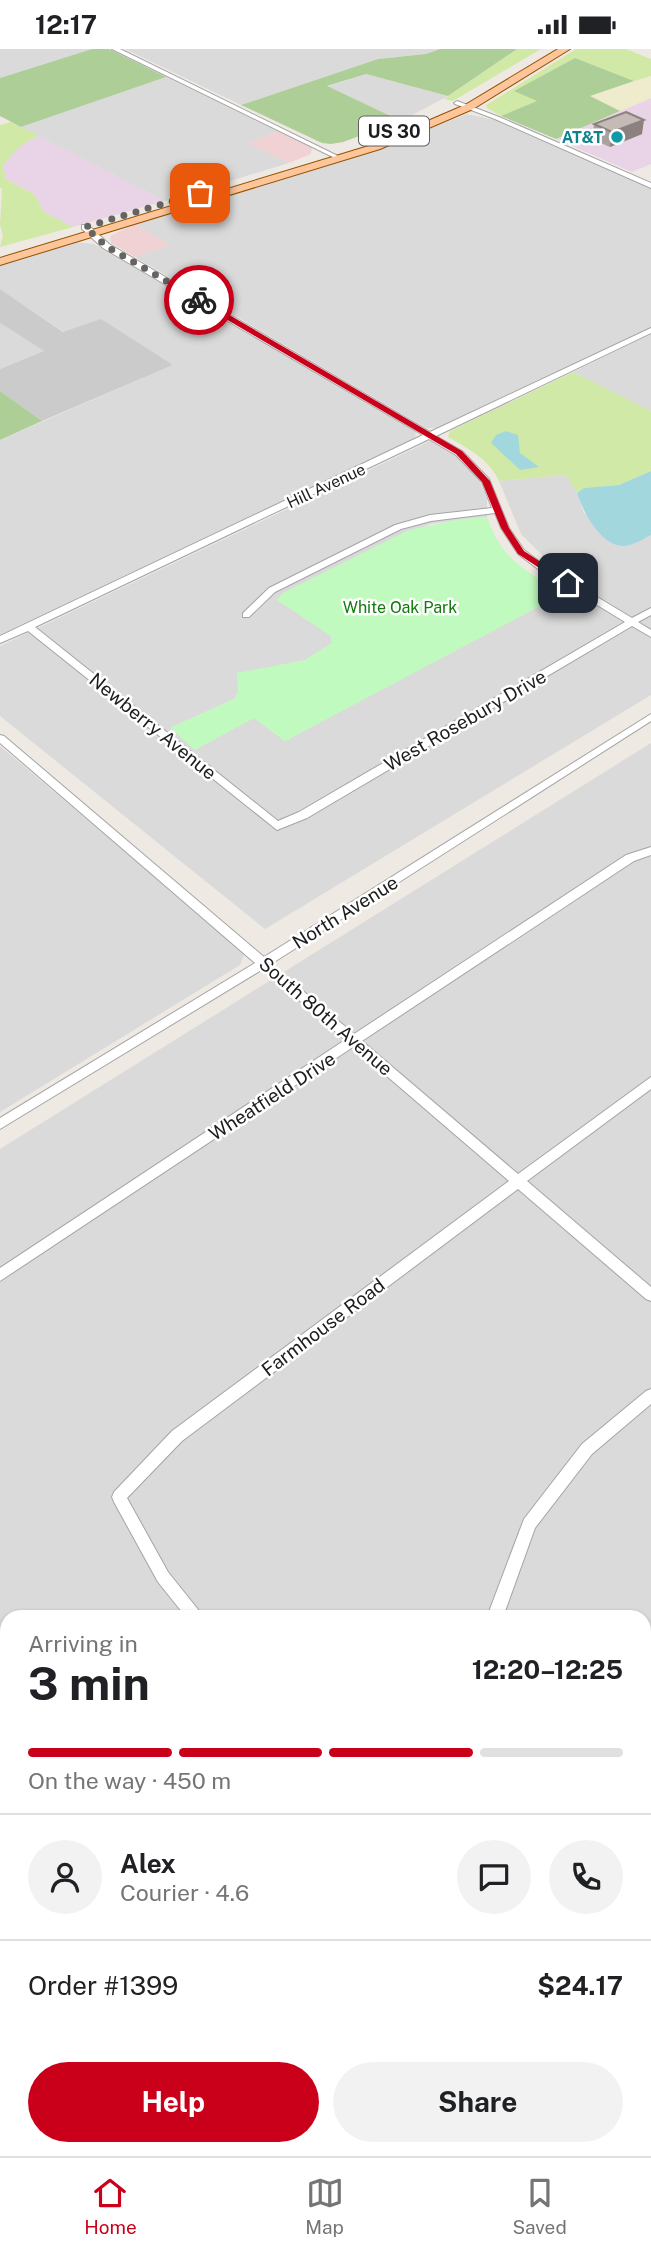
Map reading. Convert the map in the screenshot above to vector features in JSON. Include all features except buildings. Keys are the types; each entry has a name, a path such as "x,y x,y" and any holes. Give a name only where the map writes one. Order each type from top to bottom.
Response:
{"main road":[{"name":"US 30","path":"1,259 395,131 457,103 547,49"},
{"name":"US 30","path":"89,230 341,159 407,135 470,107 565,49"}],"street":[{"path":"115,49 341,159"},
{"path":"457,103 651,186"},
{"path":"89,230 106,246 432,435 474,466 486,481 496,510 521,552 651,634"},
{"name":"Hill Avenue","path":"0,641 651,330"},
{"path":"246,615 272,590 398,527 429,518 496,510"},
{"name":"West Rosebury Drive","path":"276,825 303,815 651,611"},
{"name":"Newberry Avenue","path":"29,627 276,825"},
{"name":"North Avenue","path":"0,1124 264,963 651,717"},
{"name":"South 80th Avenue","path":"0,738 651,1295"},
{"name":"Wheatfield Drive","path":"0,1275 356,1042 630,858 651,851"},
{"name":"Farmhouse Road","path":"190,1610 163,1577 119,1497 177,1436 651,1081"},
{"path":"498,1610 530,1524 587,1449 651,1395"}],"shaded area":[{"path":"0,49 92,49 0,78"},
{"path":"125,49 440,49 426,54 378,59 241,105"},
{"path":"366,74 448,96 401,121 326,87"},
{"path":"651,76 651,98 620,111 587,97"},
{"path":"166,77 280,131 249,143 289,163 165,201 21,127"},
{"path":"651,98 651,164 632,172 556,139"},
{"path":"467,114 499,121 651,189 651,327 439,428 426,428 135,257 169,245 135,224 382,148"},
{"path":"280,131 312,147 311,154 289,163 248,143"},
{"path":"39,136 165,201 73,227 44,212 35,195 6,179 3,166 23,142"},
{"path":"135,224 170,245 135,257 111,243 110,236"},
{"path":"74,242 94,244 416,431 415,439 0,635 0,440 173,365 64,332 0,289 0,265"},
{"path":"0,289 63,332 101,319 173,365 42,421 0,391 0,369 44,351 0,323"},
{"path":"0,323 44,351 0,369"},
{"path":"651,334 651,411 573,372"},
{"path":"432,440 466,462 480,482 487,499 487,517 430,524 278,600 331,636 332,643 305,660 276,667 238,693 234,699 170,728 254,718 285,741 581,583 542,555 521,534 499,481 566,475 577,493 584,513 628,546 651,535 651,695 265,929 0,716 0,646"},
{"path":"651,743 651,1610 0,1610 0,1149"},
{"path":"0,746 245,953 240,965 0,1112"}],"green space":[{"path":"92,49 109,49 166,77 21,127 0,116 0,78"},
{"path":"440,49 517,49 448,96 366,74 327,86 401,121 343,142 322,143 241,105 378,59 426,54"},
{"path":"517,49 541,49 453,101 444,99"},
{"path":"576,49 626,49 651,59 651,76 634,81 575,58 515,91 538,101 501,116 487,108 486,105"},
{"path":"575,58 634,81 590,96 620,111 556,139 501,116 537,101 514,91"},
{"path":"11,122 39,136 23,145 3,166 6,179 35,195 44,212 73,227 0,247 3,235 0,225 0,125"},
{"path":"573,372 651,411 651,471 619,485 584,488 577,493 566,475 499,481 484,460 448,437 450,431"},
{"path":"0,391 42,421 0,440"},
{"name":"White Oak Park","path":"487,517 493,532 508,554 527,571 563,594 285,741 254,718 195,750 170,728 234,699 238,693 237,673 305,660 332,643 331,636 277,600 283,593 409,530 461,519"}],"water":[{"path":"506,431 518,435 520,453 539,467 520,470 491,443 496,435"},
{"path":"651,471 651,535 630,545 612,543 596,529 577,493 584,488 619,485"}],"way so far":[{"path":"199,300 106,246 85,227 200,193"}],"place":[{"name":"AT&T","path":"617,137"}],"route":[{"path":"199,300 459,453 486,481 496,510 521,552 568,583"}]}
